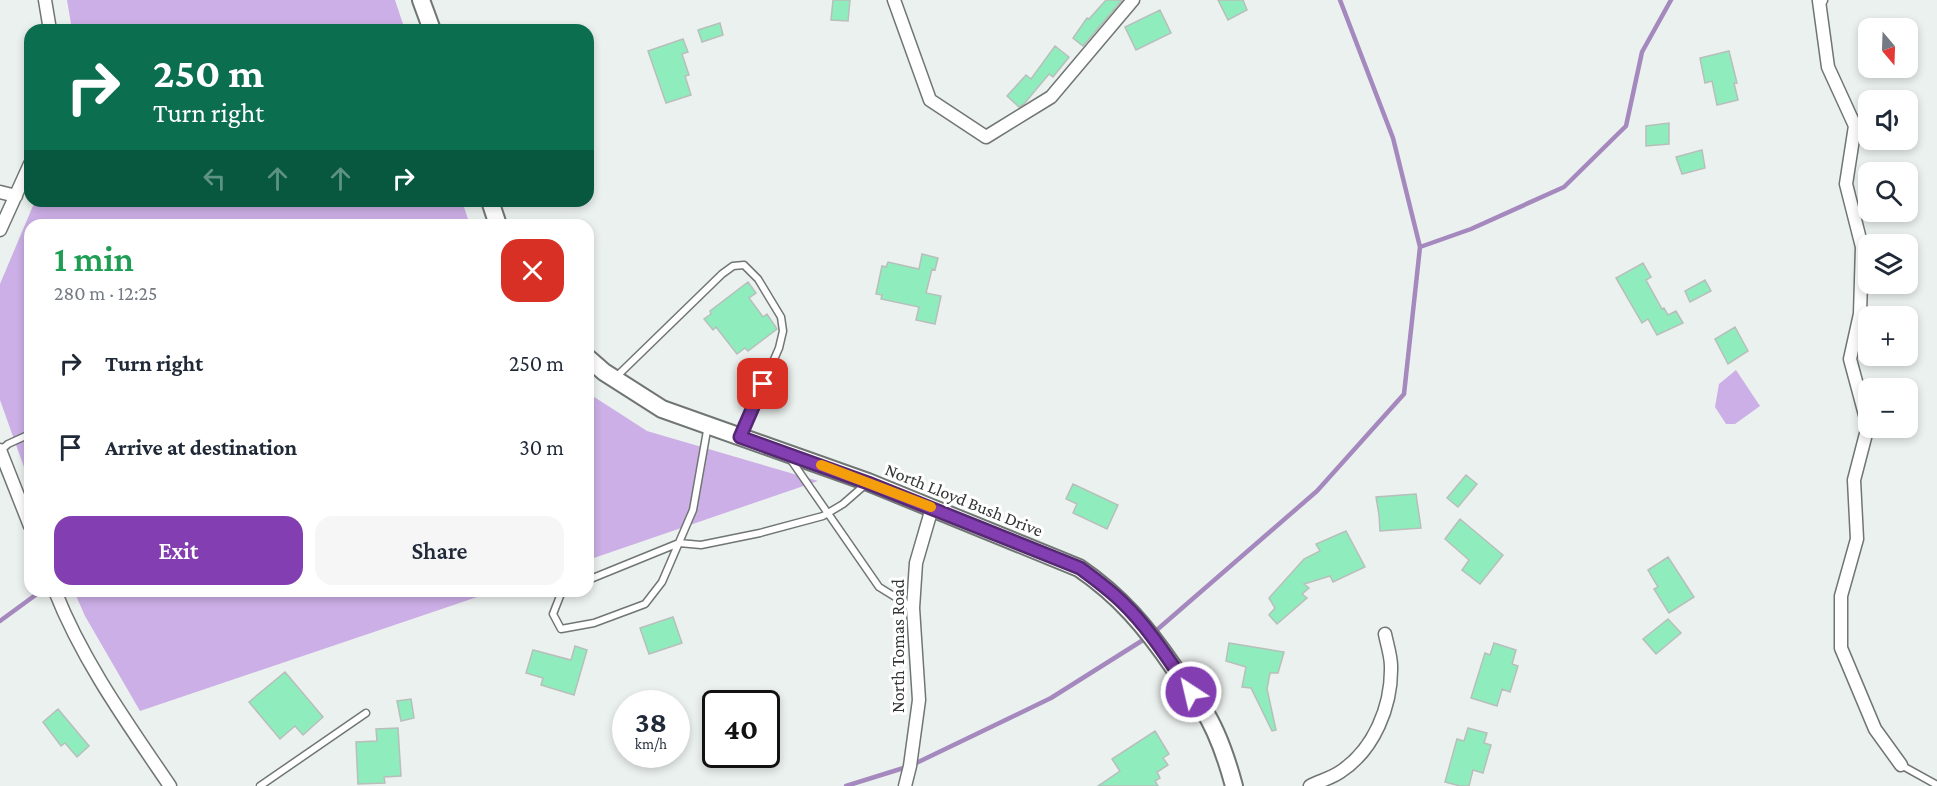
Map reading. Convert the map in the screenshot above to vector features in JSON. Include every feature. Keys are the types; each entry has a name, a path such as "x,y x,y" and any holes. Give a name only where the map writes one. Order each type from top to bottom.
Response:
{"street":[{"path":"45,0 49,24"},
{"path":"421,0 430,24"},
{"path":"894,0 930,100 986,137 1051,97 1133,0"},
{"path":"1821,0 1819,1 1828,67 1855,126 1846,184 1862,247 1860,314 1850,359 1868,426 1854,480 1857,539 1841,596 1841,648 1875,729 1901,765"},
{"path":"0,230 24,178"},
{"path":"0,192 16,196"},
{"name":"North Lloyd Bush Drive","path":"594,363 662,409 868,483 1080,568 1124,604 1151,635 1204,711 1226,757 1234,786"},
{"path":"0,450 24,511"},
{"name":"North Tomas Road","path":"906,786 919,700 913,608 916,563 932,508"},
{"path":"58,597 110,698 170,786"},
{"path":"1310,786 1340,772 1367,747 1382,718 1390,687 1391,665 1385,634"}],"lane":[{"path":"614,378 722,274 733,266 744,265 758,279 781,317 783,331 740,437"},
{"path":"560,597 553,614 561,629 594,623 645,604 662,582 693,510 708,425"},
{"path":"0,450 24,437"},
{"path":"787,453 879,587 913,608"},
{"path":"594,578 679,543 701,545 741,537 828,513 868,483"},
{"path":"260,786 366,713"},
{"path":"1901,765 1937,785"}],"shaded area":[{"path":"67,0 395,0 403,24 71,24"},
{"path":"32,207 464,207 468,219 27,219"},
{"path":"24,227 24,467 0,400 0,284"},
{"path":"1736,370 1760,406 1735,424 1726,424 1715,407 1719,384"},
{"path":"594,397 647,431 818,481 594,558"},
{"path":"77,597 477,597 140,711 85,616"}],"building":[{"path":"833,0 850,0 848,21 831,20"},
{"path":"1106,0 1122,0 1083,46 1073,38 1087,18 1089,19"},
{"path":"1218,0 1243,0 1247,10 1228,20"},
{"path":"1160,10 1171,33 1136,50 1125,27"},
{"path":"720,23 723,35 702,42 698,30"},
{"path":"683,39 688,52 682,54 689,75 685,76 691,95 666,103 648,51"},
{"path":"1055,46 1069,57 1053,77 1049,74 1019,107 1007,96 1026,75 1031,79"},
{"path":"1729,51 1737,83 1734,83 1738,100 1717,105 1712,81 1705,83 1700,58"},
{"path":"1669,123 1669,144 1646,146 1646,126"},
{"path":"1702,150 1705,168 1682,174 1676,157"},
{"path":"922,254 938,258 935,270 932,269 926,293 941,296 935,324 916,320 919,307 881,299 882,295 876,294 882,266 886,267 888,262 919,269"},
{"path":"1643,263 1651,277 1646,280 1662,309 1664,308 1668,315 1676,311 1683,323 1657,335 1648,319 1642,323 1616,278"},
{"path":"1705,280 1711,291 1690,302 1685,291"},
{"path":"748,282 756,293 749,298 763,317 767,314 777,329 748,351 745,348 737,354 716,327 713,330 704,319 711,314 710,311"},
{"path":"1735,327 1748,351 1728,364 1715,339"},
{"path":"1466,475 1477,484 1458,507 1447,498"},
{"path":"1073,484 1118,505 1107,529 1073,513 1077,504 1066,499"},
{"path":"1416,494 1421,528 1380,531 1376,497"},
{"path":"1460,519 1503,555 1480,584 1462,570 1469,560 1445,539"},
{"path":"1346,531 1365,567 1333,582 1330,576 1304,584 1309,588 1302,594 1307,598 1277,624 1269,615 1275,608 1269,598 1304,559 1320,551 1316,544"},
{"path":"1668,557 1694,597 1669,613 1654,589 1658,587 1648,570"},
{"path":"673,617 682,643 649,654 640,628"},
{"path":"1668,619 1681,633 1656,654 1643,639"},
{"path":"1229,643 1284,652 1278,673 1270,673 1267,689 1276,730 1272,731 1251,688 1242,687 1246,667 1226,661"},
{"path":"1494,643 1516,650 1512,664 1518,666 1510,692 1502,689 1497,706 1471,698 1485,653 1490,655"},
{"path":"575,646 587,650 574,695 541,685 543,678 526,673 533,650 571,660"},
{"path":"285,672 323,717 303,735 295,726 280,739 249,702"},
{"path":"411,699 414,718 401,721 397,701"},
{"path":"58,709 89,746 77,757 65,743 61,746 43,722"},
{"path":"398,728 401,776 384,777 385,783 358,784 356,742 377,741 376,729"},
{"path":"1468,728 1487,733 1484,743 1491,745 1483,773 1473,770 1469,786 1445,782 1457,739 1464,741"},
{"path":"1155,731 1169,754 1163,758 1168,765 1157,772 1160,778 1155,781 1158,786 1098,786 1120,771 1112,759"}],"waterway":[{"path":"846,786 910,766 1051,698 1151,635 1317,491 1404,394 1420,247 1393,138 1340,0"},
{"path":"1420,247 1471,229 1564,187 1626,126 1642,52 1671,0"},
{"path":"0,621 33,597"}],"slow traffic":[{"path":"821,465 931,507"}],"route":[{"path":"763,384 740,437 868,483 1080,568 1124,604 1151,635 1191,692"}]}
